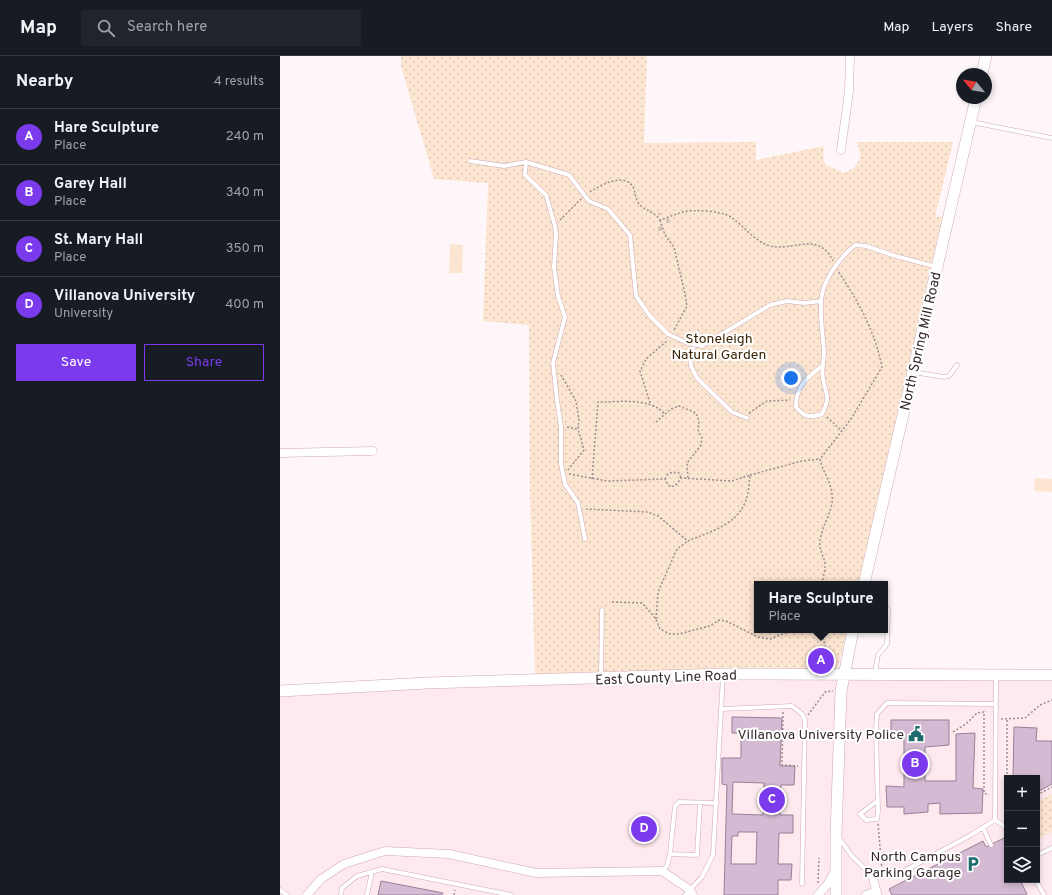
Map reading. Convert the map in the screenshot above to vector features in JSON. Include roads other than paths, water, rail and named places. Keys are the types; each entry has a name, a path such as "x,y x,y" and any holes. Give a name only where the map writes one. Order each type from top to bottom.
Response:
{"main road":[{"path":"983,68 986,56"},
{"name":"North Spring Mill Road","path":"865,581 975,104"},
{"path":"836,895 836,834 841,691 838,676 852,633"},
{"name":"East County Line Road","path":"280,691 427,683 601,679 723,674 838,676 1052,675"}],"street":[{"path":"841,150 849,91 850,56"},
{"path":"280,453 373,451"},
{"path":"307,895 321,879 344,864 385,851 449,854 536,873 662,870 690,893"},
{"path":"818,895 834,873 836,862"},
{"path":"866,895 877,893 873,877"}],"lane":[{"path":"971,122 1052,138"},
{"path":"470,161 504,166 526,162 569,175 589,201 608,210 630,235 636,296 650,316 671,336 686,343 702,346 770,305 787,301 804,304 821,301"},
{"path":"526,162 525,175 546,195 555,226 556,235 554,267 558,296 565,317 553,363 561,426 561,464 565,484 578,502 585,539"},
{"path":"822,364 806,378 796,394 796,407 802,415 812,418 822,414 827,403 827,391 823,379 822,364 824,358 821,301 827,281 835,266 855,245 866,246 892,255 938,267"},
{"path":"695,344 690,355 691,366 696,378 732,412 747,416"},
{"path":"913,372 944,377 949,376 957,365"},
{"path":"601,679 602,610"},
{"path":"875,676 878,655 887,644 887,633"},
{"path":"690,893 702,877 713,855 723,674"},
{"path":"995,820 996,676"},
{"path":"877,801 860,814 866,820 877,818 877,801 876,730 877,714 887,703 995,704"},
{"path":"721,709 792,706 802,714 805,720 802,884"},
{"path":"662,870 667,866 670,854 675,806 679,802 700,804 717,803"},
{"path":"670,854 697,855 700,804"},
{"path":"995,820 1004,826"},
{"path":"836,834 851,855 873,877 892,875 904,871 995,820"},
{"path":"983,828 990,845"},
{"path":"1040,854 1052,848"},
{"path":"341,895 342,888 358,876 382,870 511,895"},
{"path":"367,895 372,872"},
{"path":"1038,883 1044,895"},
{"path":"280,890 287,895"}],"place":[{"name":"Hare Sculpture","path":"821,661"},
{"name":"Villanova University Police","path":"916,734"},
{"name":"Garey Hall","path":"915,764"},
{"name":"St. Mary Hall","path":"772,800"},
{"name":"Villanova University","path":"644,829"},
{"name":"North Campus Parking Garage","path":"973,864"}],"park label":[{"name":"Stoneleigh Natural Garden","path":"719,346"}]}
